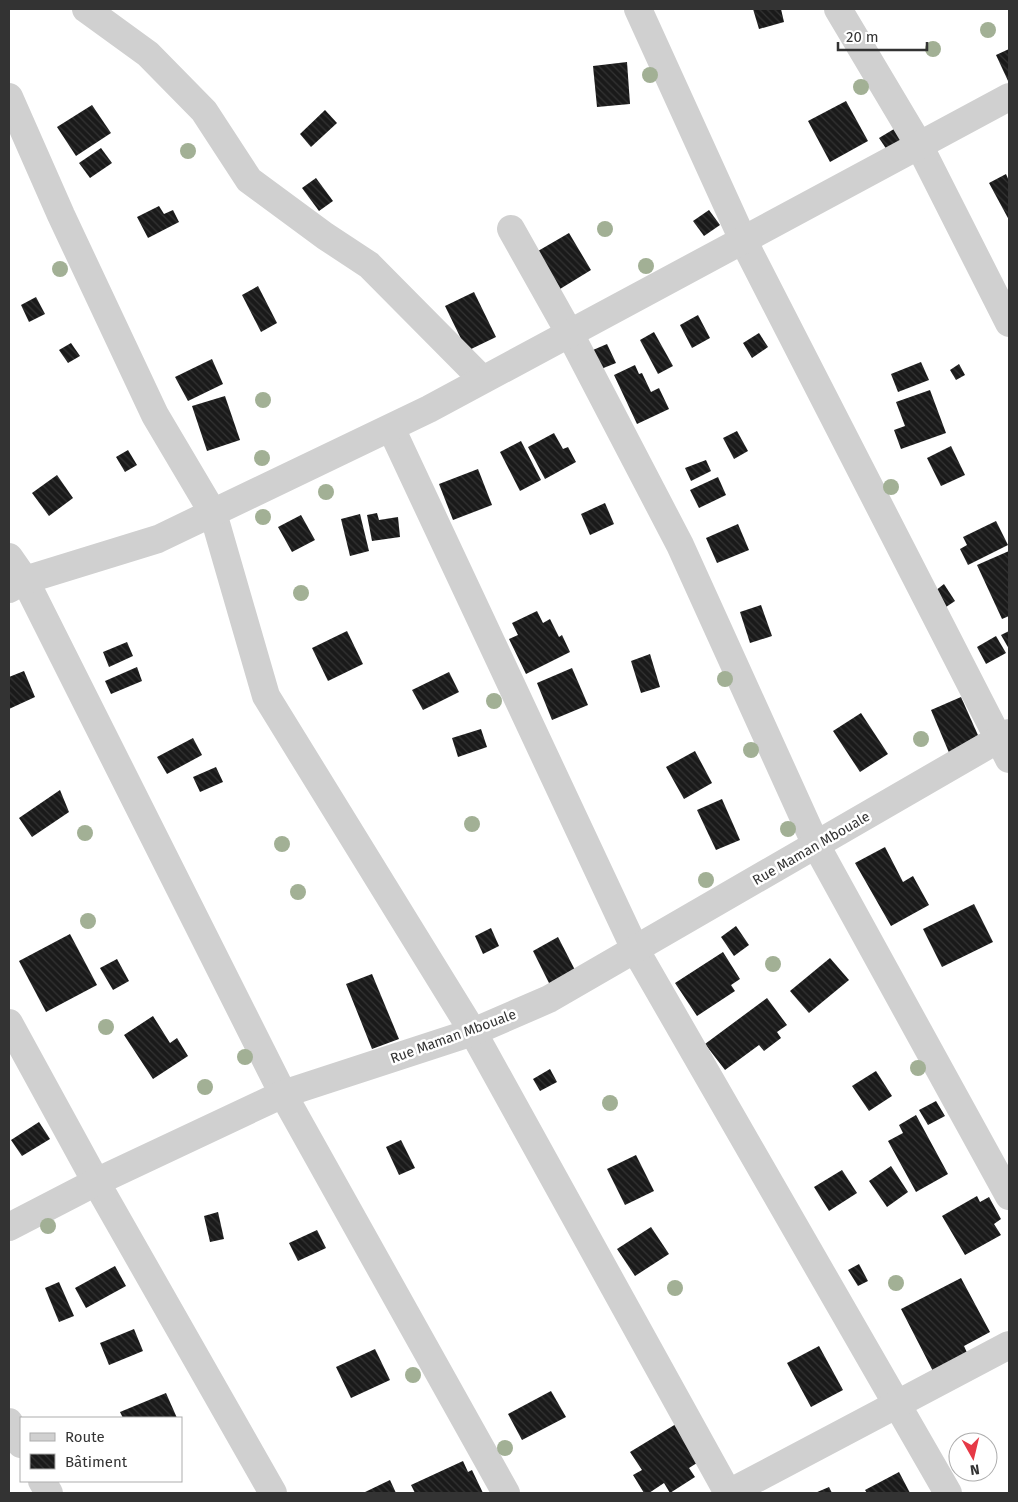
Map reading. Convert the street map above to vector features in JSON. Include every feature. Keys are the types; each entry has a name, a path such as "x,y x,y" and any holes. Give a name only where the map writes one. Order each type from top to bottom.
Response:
{"street":[{"path":"86,9 148,54 204,112 249,180 325,236 370,265 482,379"},
{"path":"638,9 743,240 1006,744"},
{"path":"838,9 920,145 1009,324"},
{"path":"9,97 65,224 155,416 213,513 266,696 473,1032 728,1493 1009,1345"},
{"path":"17,585 158,539 391,428 570,334 1009,97"},
{"path":"511,229 570,334 680,545 816,845 1009,1196"},
{"path":"391,428 635,949 948,1493"},
{"path":"9,557 17,585 283,1094 506,1493"},
{"name":"Rue Maman Mbouale","path":"9,1227 96,1182 283,1094 473,1032 549,1000 816,845 1006,744"},
{"path":"9,1023 96,1182 274,1493"},
{"path":"9,1422 20,1442"},
{"path":"43,1482 49,1493"}],"building":[{"path":"753,9 781,9 784,22 759,29"},
{"path":"1009,49 1009,83 996,55"},
{"path":"627,62 630,104 597,107 593,66"},
{"path":"846,101 868,141 830,162 808,121"},
{"path":"92,105 111,133 76,156 57,127"},
{"path":"325,110 337,123 311,147 300,134"},
{"path":"894,129 904,144 889,153 879,138"},
{"path":"101,148 112,163 90,178 79,163"},
{"path":"1006,174 1009,181 1009,220 989,183"},
{"path":"316,178 333,201 319,211 302,188"},
{"path":"159,206 164,214 173,210 179,222 148,238 137,217"},
{"path":"709,210 720,225 704,236 693,221"},
{"path":"569,233 591,270 560,289 538,251"},
{"path":"258,286 277,323 261,332 242,295"},
{"path":"474,292 496,337 467,351 445,306"},
{"path":"36,297 45,314 29,322 21,305"},
{"path":"698,315 710,338 692,348 680,325"},
{"path":"654,332 673,366 658,374 640,340"},
{"path":"759,333 768,347 752,358 743,343"},
{"path":"71,343 80,356 68,363 59,350"},
{"path":"607,344 616,363 601,369 593,350"},
{"path":"212,359 223,384 188,401 175,377"},
{"path":"921,362 929,380 898,392 891,374"},
{"path":"959,364 965,375 956,380 950,370"},
{"path":"635,365 639,374 642,373 651,392 659,388 669,409 637,424 614,375"},
{"path":"930,390 946,433 901,449 894,430 905,426 896,402"},
{"path":"225,396 240,440 207,451 192,406"},
{"path":"737,431 748,451 734,459 723,438"},
{"path":"554,433 563,449 568,447 576,462 545,479 528,447"},
{"path":"521,441 541,480 520,491 500,452"},
{"path":"951,446 965,475 941,486 927,458"},
{"path":"128,450 137,465 125,472 116,457"},
{"path":"706,460 711,471 691,481 685,468"},
{"path":"478,469 492,505 453,520 439,484"},
{"path":"57,475 73,498 49,516 32,493"},
{"path":"718,477 726,495 699,508 690,490"},
{"path":"605,503 614,524 590,535 581,514"},
{"path":"377,513 379,520 398,517 400,537 372,541 367,515"},
{"path":"360,514 369,551 350,556 341,519"},
{"path":"301,515 315,540 292,552 278,527"},
{"path":"996,521 1008,545 968,565 960,549 967,545 963,537"},
{"path":"738,524 749,550 717,563 706,538"},
{"path":"1009,551 1009,616 1002,619 977,565"},
{"path":"944,584 955,601 946,607 935,591"},
{"path":"761,605 772,636 750,643 740,612"},
{"path":"537,611 543,623 550,619 559,637 562,635 570,652 526,674 509,639 518,635 512,623"},
{"path":"347,631 363,664 328,681 312,648"},
{"path":"1009,631 1009,649 1001,635"},
{"path":"996,636 1006,653 986,664 977,647"},
{"path":"127,642 133,656 109,667 103,652"},
{"path":"650,654 660,687 641,693 631,661"},
{"path":"137,667 142,681 111,694 105,681"},
{"path":"572,668 588,705 552,720 537,683"},
{"path":"24,671 35,697 9,709 9,677"},
{"path":"449,672 459,692 423,710 412,690"},
{"path":"961,697 981,742 950,755 931,710"},
{"path":"861,713 888,754 860,772 833,731"},
{"path":"481,729 487,747 458,757 452,738"},
{"path":"193,738 202,755 167,774 157,757"},
{"path":"695,751 712,783 684,799 666,767"},
{"path":"216,767 223,782 200,792 193,777"},
{"path":"60,790 69,812 32,837 19,818"},
{"path":"722,799 740,840 716,850 697,810"},
{"path":"885,847 903,882 913,876 929,905 891,926 855,863"},
{"path":"974,904 993,942 942,967 923,929"},
{"path":"736,926 749,945 734,956 721,937"},
{"path":"491,928 499,946 483,954 475,936"},
{"path":"70,934 97,985 46,1012 19,961"},
{"path":"558,937 576,972 550,985 533,951"},
{"path":"723,952 740,979 731,985 735,991 697,1016 675,983"},
{"path":"830,958 849,980 809,1013 790,991"},
{"path":"117,959 129,981 113,990 100,968"},
{"path":"372,974 399,1039 372,1049 346,984"},
{"path":"767,998 787,1025 777,1032 781,1038 764,1051 759,1045 725,1070 705,1044"},
{"path":"153,1016 170,1043 177,1038 188,1056 153,1079 124,1035"},
{"path":"550,1069 557,1082 540,1091 533,1079"},
{"path":"876,1071 892,1096 869,1111 852,1086"},
{"path":"936,1101 945,1116 928,1125 919,1110"},
{"path":"916,1115 948,1174 916,1192 888,1141 903,1133 899,1125"},
{"path":"39,1122 50,1139 22,1156 11,1140"},
{"path":"401,1140 415,1168 399,1175 386,1147"},
{"path":"636,1155 654,1191 625,1205 607,1169"},
{"path":"891,1166 908,1192 887,1207 869,1181"},
{"path":"842,1170 857,1193 829,1211 814,1187"},
{"path":"977,1196 980,1202 989,1197 1001,1219 994,1224 1001,1235 965,1255 942,1216"},
{"path":"218,1212 224,1239 210,1242 204,1216"},
{"path":"651,1227 669,1254 635,1276 617,1249"},
{"path":"317,1230 326,1248 298,1261 289,1243"},
{"path":"859,1264 868,1281 858,1286 848,1270"},
{"path":"115,1266 126,1286 86,1308 75,1288"},
{"path":"961,1278 990,1332 964,1346 969,1357 935,1375 901,1309"},
{"path":"59,1282 74,1316 59,1322 45,1288"},
{"path":"134,1329 143,1351 109,1365 100,1343"},
{"path":"819,1346 843,1390 811,1407 787,1363"},
{"path":"375,1349 390,1380 351,1398 336,1367"},
{"path":"551,1391 566,1417 522,1440 508,1414"},
{"path":"166,1393 177,1417 122,1417 120,1412"},
{"path":"676,1424 700,1461 689,1468 695,1477 670,1493 664,1483 649,1493 644,1493 633,1475 642,1470 630,1452"},
{"path":"463,1461 468,1472 472,1470 483,1493 415,1493 411,1485"},
{"path":"899,1472 910,1493 867,1493 865,1490"},
{"path":"390,1480 396,1493 363,1493"},
{"path":"829,1487 832,1493 815,1493"}]}
